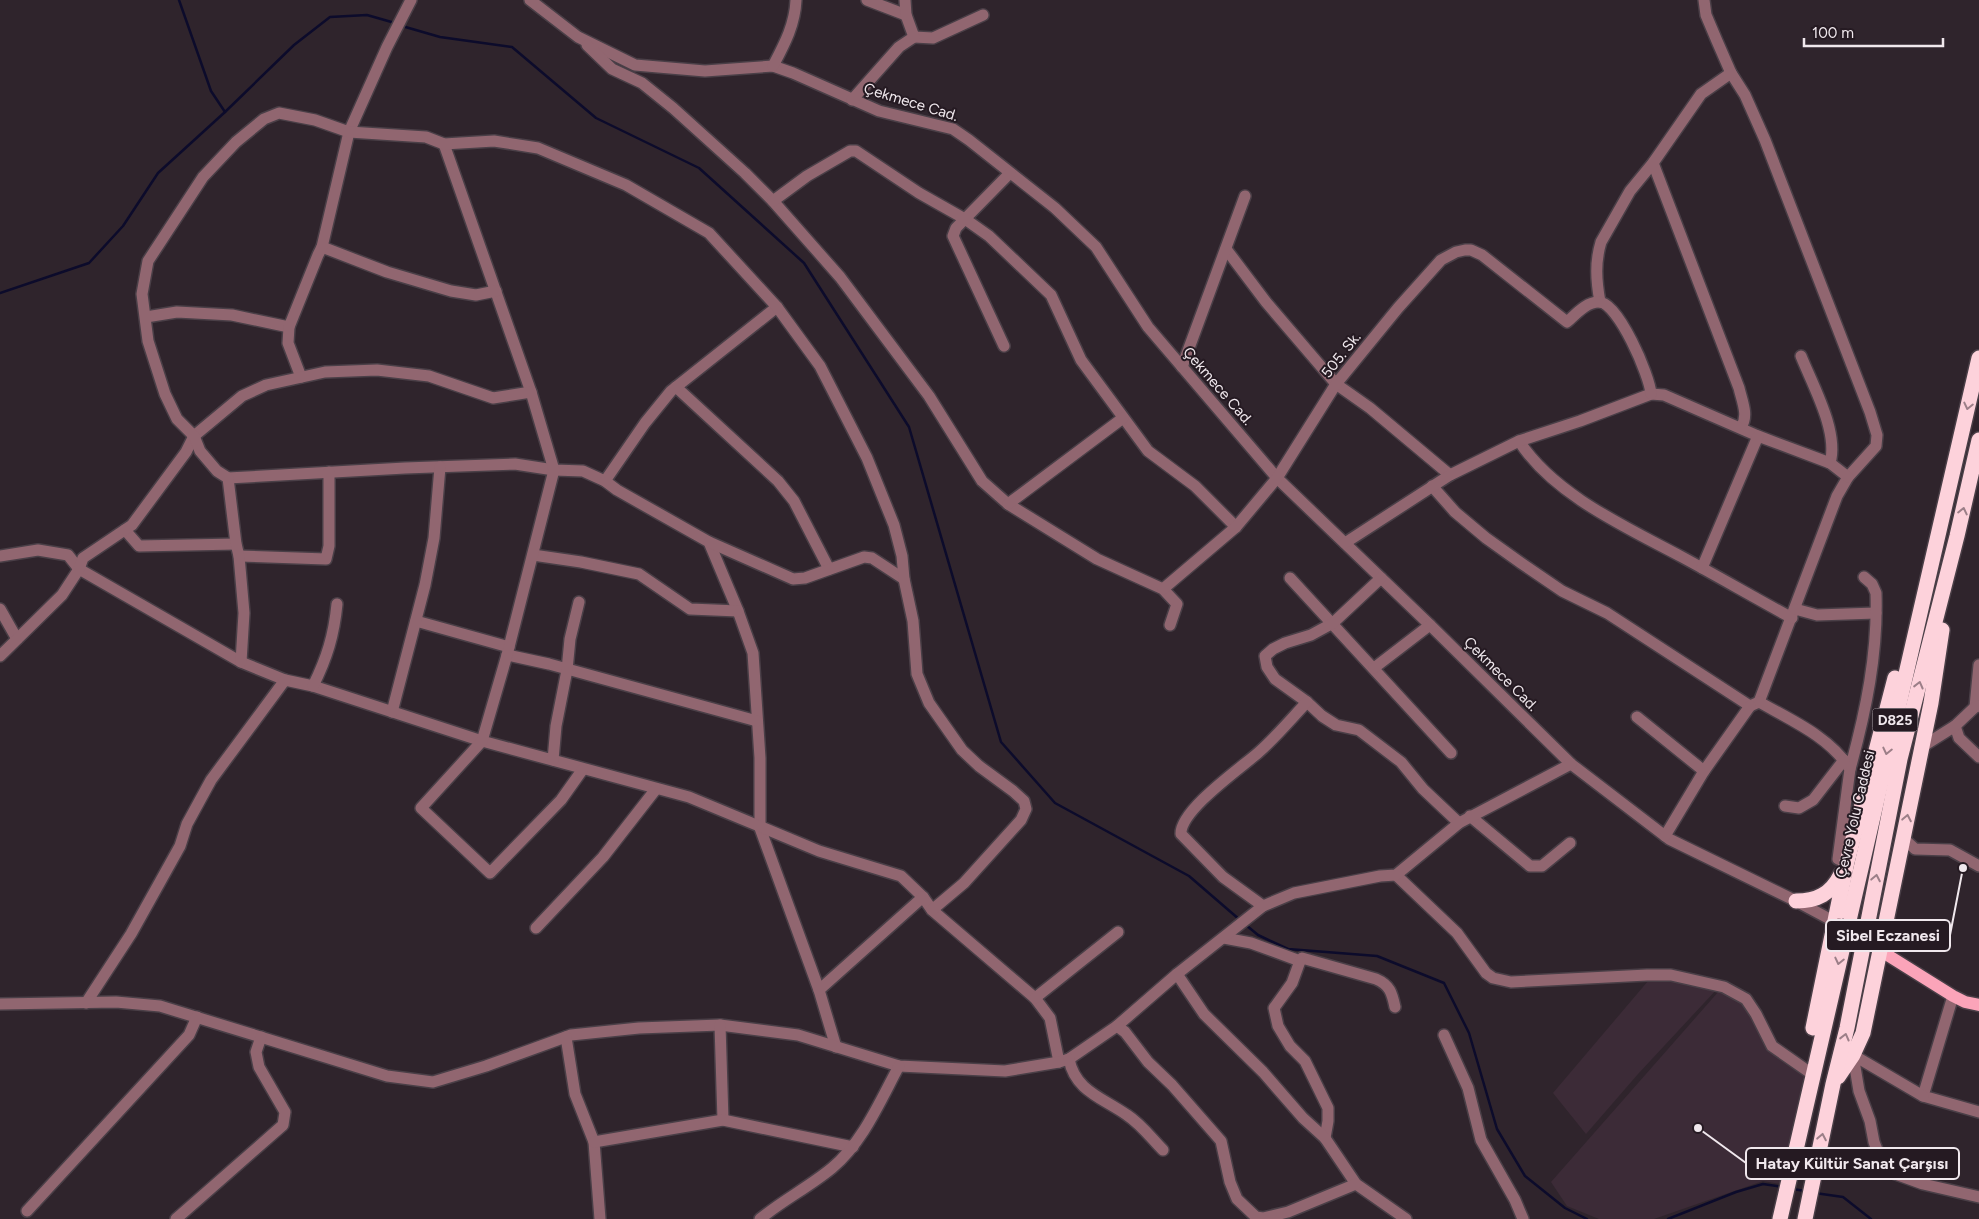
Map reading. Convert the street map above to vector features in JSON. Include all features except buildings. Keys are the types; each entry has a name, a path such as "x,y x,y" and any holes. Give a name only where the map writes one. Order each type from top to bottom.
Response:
{"highway":[{"name":"Çevre Yolu Caddesi","path":"1781,1214 1979,358"},
{"name":"Çevre Yolu Caddesi","path":"1806,1219 1833,1084 1847,1028 1900,758 1958,536 1979,440"},
{"path":"1833,1084 1853,1055 1863,1033 1876,949 1903,838 1930,703 1958,536"},
{"path":"1811,1078 1813,1029 1847,862 1888,701 1934,558"},
{"path":"1796,901 1811,901 1825,896 1837,882 1847,862"}],"main road":[{"path":"1876,949 1953,996 1965,1002 1978,1002"}],"street":[{"path":"301,377 288,343 289,327 322,247 349,132 387,47 411,0"},
{"name":"Çekmece Cad.","path":"530,0 578,37 635,65 705,71 772,66 793,73 879,111 953,129 970,140 1055,208 1096,247 1148,327 1277,478 1430,624 1571,764 1665,836 1796,901 1836,923 1876,949"},
{"path":"544,0 551,16"},
{"path":"772,66 791,28 796,11 796,0"},
{"path":"868,0 906,15"},
{"path":"905,0 906,15 914,37"},
{"path":"1665,836 1704,771 1754,704 1793,614 1837,496 1848,477 1876,446 1877,435 1875,425 1765,140 1745,95 1731,73 1706,15 1704,0"},
{"path":"852,100 899,47 914,37 933,38 983,15"},
{"path":"578,37 612,69 642,83 673,108 773,201 840,277 928,396 982,481 1008,504 1097,559 1163,589 1177,604 1170,624"},
{"path":"1651,394 1643,367 1621,324 1610,307 1600,302 1596,269 1601,242 1630,191 1653,163 1701,94 1731,73"},
{"path":"904,579 872,558 864,557 805,578 793,579 709,542 617,490 605,480 583,471 554,470 515,464 228,478 217,471 200,451 194,436 176,419 165,394 148,341 142,294 148,261 203,177 236,142 264,119 279,113 315,120 349,132 426,137 444,144 494,141 538,148 626,184 709,233 777,307 820,366 867,458 894,525 902,556 904,579 913,621 917,674 929,703 962,750 979,766 1013,790 1024,801 1026,809 1021,820 964,883 932,910"},
{"path":"444,144 531,392 554,470 508,651 482,741 422,808 490,873 561,800 583,768"},
{"path":"773,201 807,176 850,151 856,151 919,194 965,219 989,236 1051,295 1081,360 1148,451 1195,486 1236,527"},
{"path":"1653,163 1739,388 1745,414 1744,423 1741,427"},
{"path":"1004,346 953,236 956,228 1010,173"},
{"path":"1182,367 1245,196"},
{"path":"322,247 387,272 451,291 476,294 496,291"},
{"path":"1226,249 1266,302 1336,384 1370,408 1450,475"},
{"name":"505. Sk.","path":"1163,589 1236,527 1277,478 1336,384 1398,308 1441,260 1456,252 1465,250 1471,250 1482,255 1567,322 1585,306 1600,302"},
{"path":"605,480 645,423 676,387 777,307"},
{"path":"146,316 177,312 232,315 289,327"},
{"path":"1801,356 1832,434 1834,450 1830,464"},
{"path":"0,656 62,595 79,569 83,558 132,525 186,452 194,436 242,396 266,385 324,372 377,370 429,376 493,398 531,392"},
{"path":"676,387 778,482 794,501 829,569"},
{"path":"1345,543 1450,475 1519,441 1580,421 1651,394 1664,395 1758,436 1830,464 1848,477"},
{"path":"1008,504 1123,418"},
{"path":"1702,568 1758,436"},
{"path":"1519,441 1535,464 1564,489 1620,524 1747,594 1793,614 1876,613"},
{"path":"392,712 416,621 434,538 440,467"},
{"path":"239,556 326,559 330,540 329,472"},
{"path":"228,478 239,556 244,613 241,662"},
{"path":"1432,486 1455,512 1486,538 1562,591 1607,614 1754,704 1828,743 1847,764"},
{"path":"125,530 139,546 236,544"},
{"path":"709,542 738,611 753,653 757,686 760,758 760,828 819,990 836,1047"},
{"path":"0,556 38,550 68,555 79,569 241,662 285,680 313,686 482,741 689,798 819,851 901,876 932,910 1035,998 1050,1018 1064,1060 1083,1087 1105,1103 1128,1116 1163,1150"},
{"path":"533,555 581,562 639,574 690,609 738,611"},
{"path":"1847,862 1838,859 1847,764 1863,721 1874,656 1876,593 1872,584 1864,577"},
{"path":"1290,578 1451,753"},
{"path":"1380,578 1332,623 1310,635 1273,649 1265,656 1268,668 1276,679 1307,702 1322,716 1336,725 1359,730 1401,762 1423,788 1459,823"},
{"path":"553,760 556,726 567,670 570,639 579,602"},
{"path":"313,686 323,666 335,631 337,604"},
{"path":"0,609 17,638"},
{"path":"416,621 567,670 757,721"},
{"path":"1374,668 1430,624"},
{"path":"1920,748 1955,726 1977,706 1979,665"},
{"path":"86,1003 131,934 180,846 187,824 211,780 285,680"},
{"path":"1263,906 1223,877 1181,834 1180,828 1200,802 1260,751 1307,702"},
{"path":"1637,717 1704,771"},
{"path":"1955,726 1959,738 1979,757"},
{"path":"0,1004 116,1002 160,1006 387,1076 433,1082 486,1066 566,1037 639,1028 720,1025 798,1035 899,1066 1005,1070 1064,1060 1117,1026 1177,974 1263,906 1294,893 1380,876 1396,875 1470,816 1571,764"},
{"path":"1785,806 1799,808 1813,800 1847,764"},
{"path":"536,928 603,857 656,789"},
{"path":"1470,816 1530,866 1542,866 1570,843"},
{"path":"1903,838 1915,849 1950,850 1979,866"},
{"path":"1396,875 1457,933 1486,973 1493,978 1511,982 1655,975 1694,979 1724,987 1746,999 1772,1046 1811,1078"},
{"path":"819,990 922,897"},
{"path":"1035,998 1118,932"},
{"path":"1224,938 1250,943 1300,960 1302,958 1376,979 1386,984 1392,993 1395,1007"},
{"path":"1300,960 1292,983 1274,1008 1278,1026 1290,1046 1304,1061 1328,1108 1325,1138"},
{"path":"1177,974 1204,1014 1263,1072 1303,1118 1325,1138 1356,1184 1406,1219"},
{"path":"1923,1096 1953,996"},
{"path":"27,1211 189,1035 197,1017"},
{"path":"720,1025 724,1120"},
{"path":"1117,1026 1125,1032 1148,1062 1172,1085 1221,1141 1230,1182 1237,1199 1256,1217 1263,1219 1288,1212 1356,1184"},
{"path":"1444,1035 1468,1088 1481,1140 1515,1200 1523,1219"},
{"path":"176,1219 283,1125 285,1112 259,1067 256,1052 261,1037"},
{"path":"566,1037 576,1094 594,1142 600,1219"},
{"path":"1853,1055 1923,1096 1979,1112"},
{"path":"1853,1055 1859,1091 1870,1121 1874,1142 1881,1160 1890,1172 1923,1184 1979,1197"},
{"path":"760,1219 834,1167 862,1134 899,1066"},
{"path":"594,1142 724,1120 852,1147"}],"shaded area":[{"path":"1654,974 1717,989 1638,1074 1586,1134 1553,1093"},
{"path":"1719,991 1744,1004 1769,1049 1808,1075 1785,1185 1763,1181 1654,1219 1599,1219 1567,1206 1551,1182"}],"waterway":[{"path":"179,0 211,91 225,112"},
{"path":"0,293 89,263 123,226 158,173 294,45 330,17 367,15 395,23"},
{"path":"402,26 440,37 512,47 596,118 699,168 804,263 909,427 1001,742 1055,803 1189,876 1240,920"},
{"path":"1246,925 1258,935 1288,949 1377,956 1444,983 1469,1033 1497,1129 1525,1176 1565,1208 1587,1219"},
{"path":"1668,1219 1736,1192 1763,1184 1783,1187"},
{"path":"1793,1189 1805,1191"},
{"path":"1815,1193 1843,1197 1871,1219"}],"place":[{"name":"Sibel Eczanesi","path":"1963,868"},
{"name":"Hatay Kültür Sanat Çarşısı","path":"1698,1128"}]}
